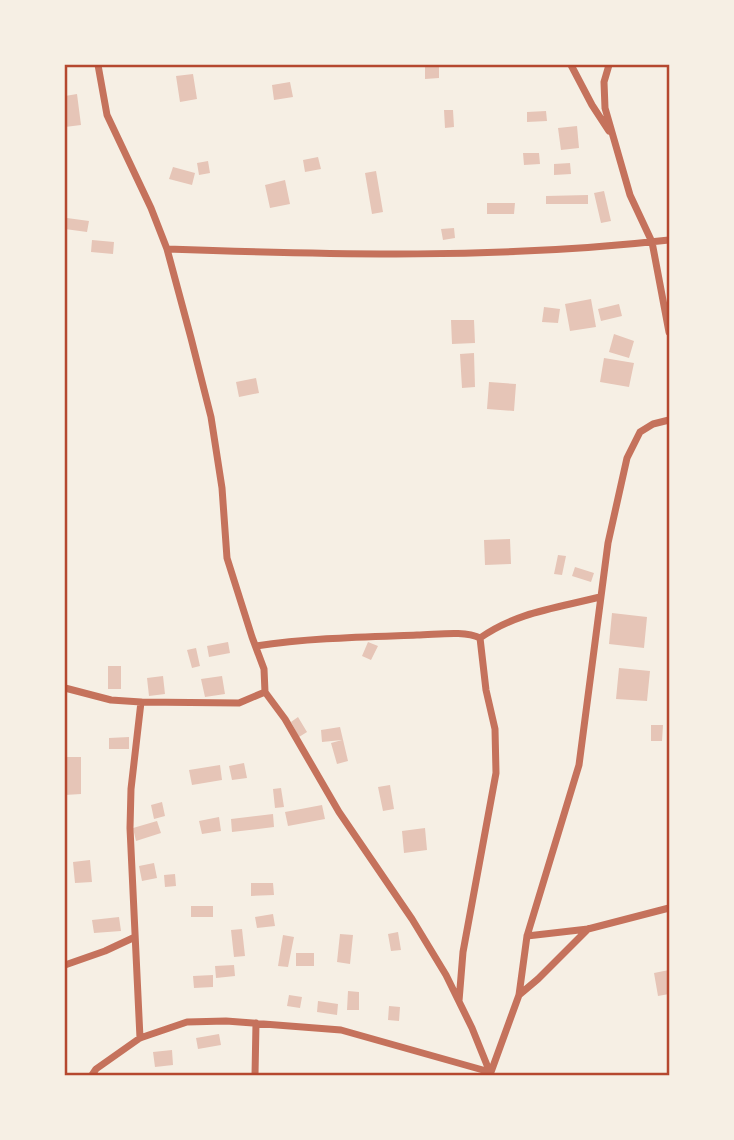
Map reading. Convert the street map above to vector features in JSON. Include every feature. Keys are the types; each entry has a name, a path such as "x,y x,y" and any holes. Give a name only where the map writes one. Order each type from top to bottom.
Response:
{"street":[{"path":"98,65 107,115 151,208 167,249 211,417 222,488 227,558 264,669 265,692 285,719 339,811 412,919 459,1003 491,1074"},
{"path":"572,65 592,105 613,136"},
{"path":"609,65 604,88 605,108 630,195 652,242 669,332"},
{"path":"167,249 407,255 539,251 669,240"},
{"path":"491,1074 519,995 527,936 579,765 608,544 626,458 640,432 653,424 669,421"},
{"path":"480,638 497,626 526,613 600,597"},
{"path":"256,646 307,638 474,635 480,638"},
{"path":"459,1003 463,952 496,773 495,729 486,690 480,638"},
{"path":"65,688 111,699 141,702 239,703 265,692"},
{"path":"140,1038 130,828 131,789 141,702"},
{"path":"527,936 588,929 669,908"},
{"path":"519,995 588,929"},
{"path":"65,965 135,937"},
{"path":"92,1075 96,1069 140,1038 187,1022 226,1021 341,1030 491,1074"},
{"path":"255,1075 256,1023"}],"building":[{"path":"425,65 439,65 439,78 425,79"},
{"path":"193,74 197,99 180,102 176,76"},
{"path":"290,82 293,97 274,100 272,85"},
{"path":"77,94 81,125 65,127 65,96"},
{"path":"444,110 453,110 454,127 445,128"},
{"path":"546,111 547,121 527,122 527,112"},
{"path":"577,126 579,148 561,150 558,128"},
{"path":"523,153 539,153 540,164 524,165"},
{"path":"318,157 321,169 305,172 303,160"},
{"path":"208,161 210,173 199,175 197,163"},
{"path":"570,163 571,174 554,175 554,164"},
{"path":"173,167 195,173 192,185 169,179"},
{"path":"376,171 383,212 372,214 365,173"},
{"path":"285,180 290,204 270,208 265,185"},
{"path":"604,191 611,221 601,223 594,193"},
{"path":"588,195 588,204 546,204 546,196"},
{"path":"487,203 515,203 514,214 487,214"},
{"path":"67,218 89,221 87,232 65,229"},
{"path":"454,228 455,238 443,240 441,229"},
{"path":"92,240 114,242 113,254 91,252"},
{"path":"591,299 596,327 570,331 565,304"},
{"path":"619,304 622,316 601,321 598,309"},
{"path":"544,307 560,309 558,323 542,322"},
{"path":"451,320 474,320 475,343 452,344"},
{"path":"614,334 634,341 629,358 609,352"},
{"path":"474,353 475,387 462,388 460,354"},
{"path":"604,358 634,363 629,387 600,382"},
{"path":"256,378 259,393 239,397 236,382"},
{"path":"489,382 516,384 514,411 487,409"},
{"path":"510,539 511,564 485,565 484,540"},
{"path":"558,555 566,556 562,575 554,574"},
{"path":"575,567 594,573 591,582 572,576"},
{"path":"612,613 647,617 644,648 609,644"},
{"path":"228,642 230,653 209,657 207,646"},
{"path":"368,642 378,646 371,660 362,656"},
{"path":"196,648 200,666 192,668 187,650"},
{"path":"108,666 121,666 121,689 108,689"},
{"path":"619,668 650,671 647,701 616,699"},
{"path":"163,676 165,694 149,696 147,678"},
{"path":"222,676 225,694 205,697 201,679"},
{"path":"298,717 307,732 299,737 291,722"},
{"path":"651,725 663,725 662,741 651,741"},
{"path":"340,727 348,761 337,764 331,743 342,740 322,742 321,730"},
{"path":"129,737 129,749 109,749 109,738"},
{"path":"65,757 81,757 81,794 65,795"},
{"path":"244,763 247,778 232,780 229,766"},
{"path":"220,765 222,780 192,785 189,770"},
{"path":"390,785 394,809 383,811 378,787"},
{"path":"281,788 284,807 275,808 273,789"},
{"path":"162,802 165,816 154,819 151,805"},
{"path":"322,805 325,819 288,826 285,812"},
{"path":"273,814 274,827 232,832 231,819"},
{"path":"219,817 221,831 202,834 199,821"},
{"path":"157,821 161,833 136,841 133,828"},
{"path":"425,828 427,850 404,853 402,831"},
{"path":"90,860 92,882 75,883 73,862"},
{"path":"154,863 157,878 142,881 139,866"},
{"path":"175,874 176,886 165,887 164,875"},
{"path":"251,883 273,883 274,895 251,896"},
{"path":"191,906 213,906 213,917 191,917"},
{"path":"273,914 275,926 257,928 255,917"},
{"path":"119,917 121,931 94,933 92,920"},
{"path":"242,929 245,956 234,957 231,930"},
{"path":"398,932 401,950 391,951 388,934"},
{"path":"340,934 353,935 350,964 337,962"},
{"path":"283,935 294,937 288,967 278,966"},
{"path":"296,953 314,953 314,966 296,966"},
{"path":"234,965 235,976 216,978 215,966"},
{"path":"669,970 669,994 658,996 654,973"},
{"path":"213,975 213,987 194,988 193,976"},
{"path":"348,991 359,992 359,1010 347,1010"},
{"path":"289,995 302,997 300,1008 287,1006"},
{"path":"318,1001 338,1004 337,1015 317,1012"},
{"path":"389,1006 400,1007 399,1021 388,1020"},
{"path":"219,1034 221,1045 198,1049 196,1038"},
{"path":"172,1050 173,1065 155,1067 153,1052"}]}
